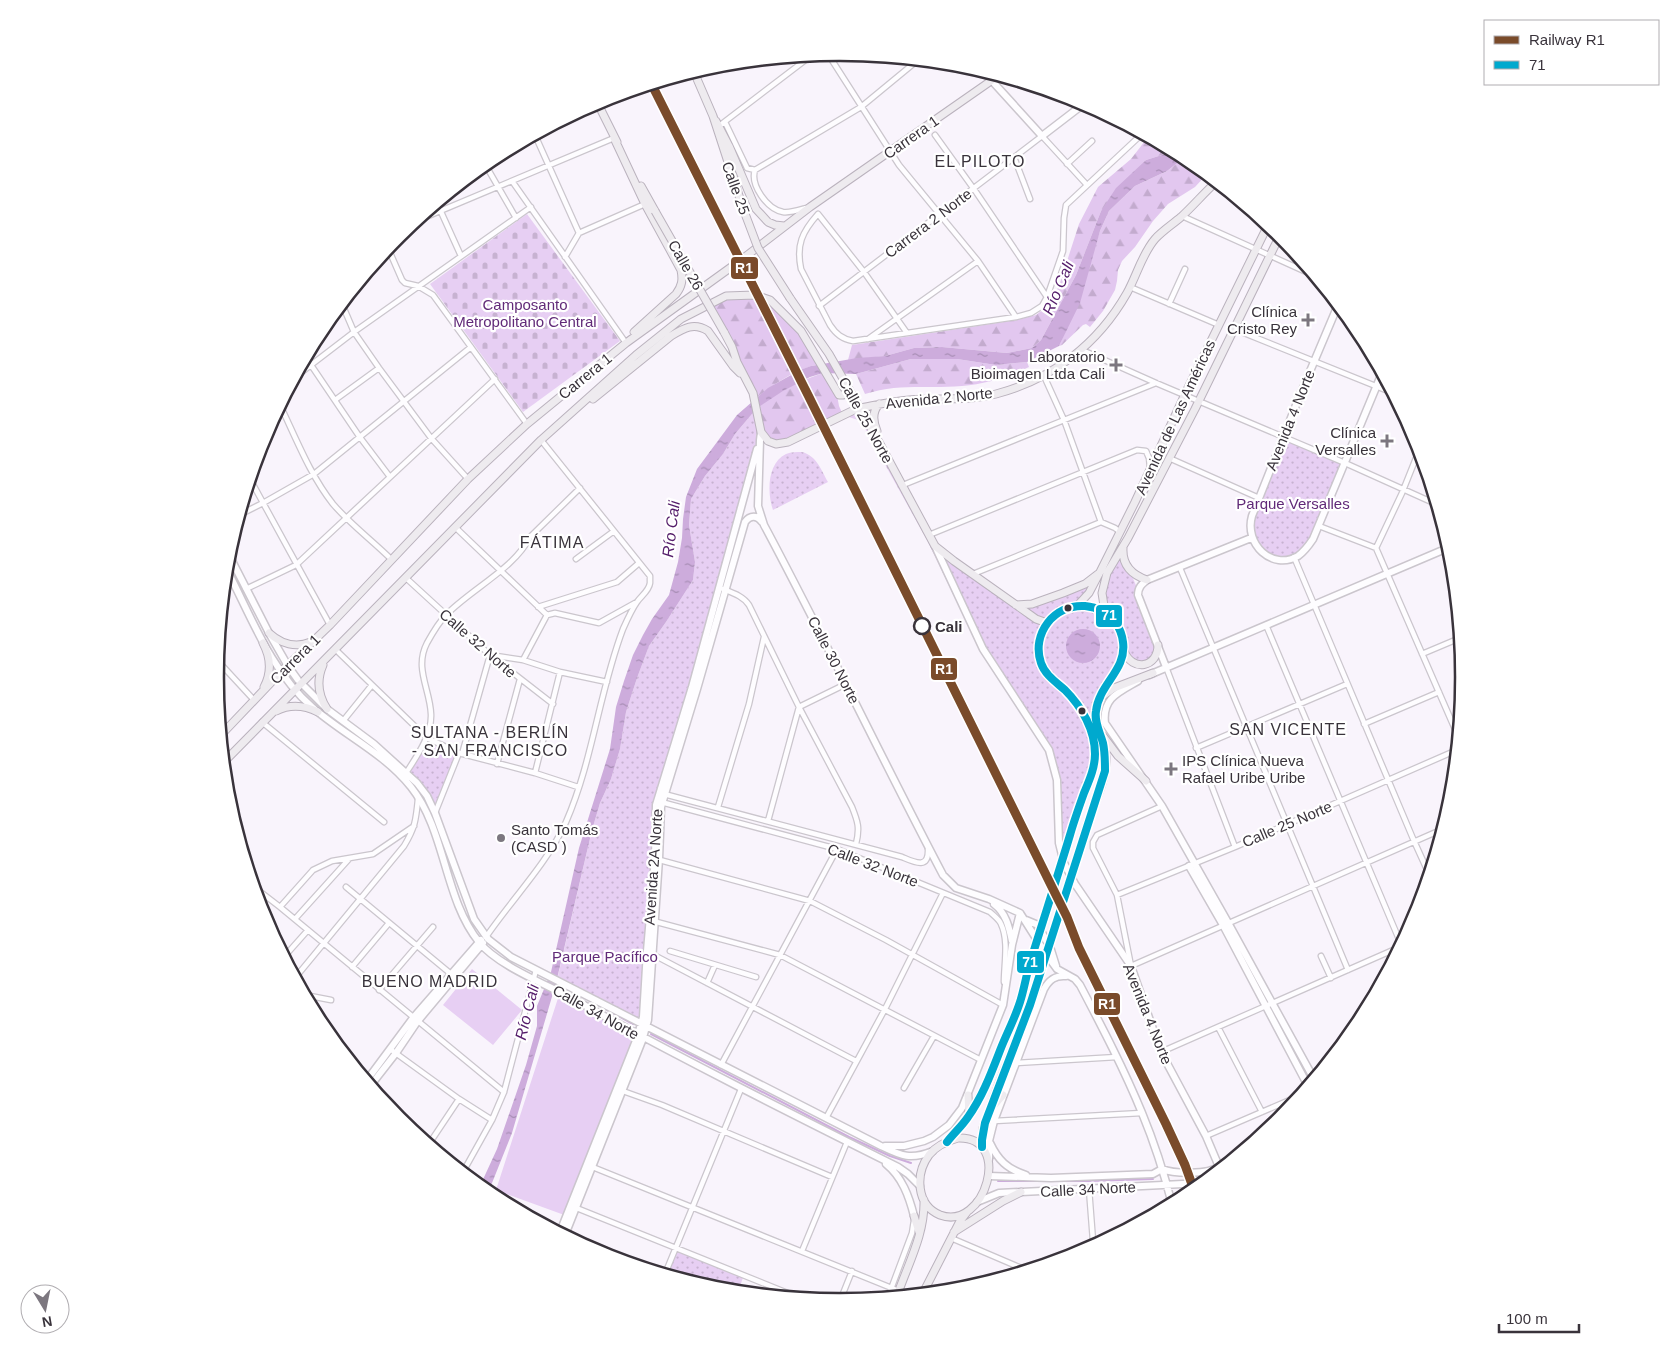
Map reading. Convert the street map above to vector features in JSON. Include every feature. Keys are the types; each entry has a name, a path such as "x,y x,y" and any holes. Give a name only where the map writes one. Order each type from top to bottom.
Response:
{"main road":[{"name":"Calle 25","path":"697,78 713,116 758,248 790,298"},
{"path":"992,81 1042,136"},
{"name":"Carrera 1","path":"226,729 281,672 330,625 468,479 527,424 626,343 741,260 784,226 992,81"},
{"name":"Carrera 2 Norte","path":"1042,136 1077,109"},
{"name":"Calle 26","path":"600,110 724,332 753,393 761,436"},
{"path":"713,116 722,124 756,209 768,222 784,226"},
{"path":"614,138 645,204 681,270 682,284 676,294 636,330 626,343"},
{"name":"Avenida 2 Norte","path":"761,436 776,444 783,443 860,408 910,400 944,400 981,396 1023,385 1044,376 1082,350 1098,334 1111,318 1130,288 1146,252 1155,239 1182,216 1212,186"},
{"name":"Avenida de Las Américas","path":"1077,606 1089,593 1120,532 1264,232"},
{"name":"Avenida de Las Américas","path":"1105,612 1102,601 1107,574 1199,400 1276,243"},
{"name":"Carrera 1","path":"229,757 541,440 636,355 680,319 726,296 761,296 770,300 801,331 839,394 843,395 850,390"},
{"name":"Calle 25 Norte","path":"790,298 829,354 850,390 935,546 984,649 1049,750 1057,780 1059,843 1066,866"},
{"name":"Avenida 4 Norte","path":"1251,538 1250,523 1259,498 1335,312"},
{"path":"565,418 586,404 671,336 689,326 703,328 708,331 733,366 747,380"},
{"path":"1166,668 1139,600 1138,590 1147,580 1251,538 1265,555 1279,559 1294,558 1307,548 1319,526 1379,380"},
{"path":"879,404 874,418 880,444"},
{"name":"Calle 30 Norte","path":"761,436 758,506 764,525 928,848 946,878 956,888 988,899"},
{"name":"Avenida 2A Norte","path":"723,589 761,436"},
{"name":"Avenida 2A Norte","path":"567,1229 573,1207 644,1024 660,802 723,589 745,522 750,517 756,517 764,525"},
{"name":"Calle 25 Norte","path":"935,546 1036,619 1047,623"},
{"path":"1123,546 1123,555 1128,569 1147,580"},
{"path":"1098,700 1114,688 1166,668 1442,551"},
{"name":"Calle 34 Norte","path":"234,566 269,633 288,666 302,684 327,709 374,744 417,783 427,796 436,813 474,919 486,937 511,957 879,1145 900,1155 913,1157 933,1151"},
{"path":"1016,605 1032,604 1063,593 1085,584 1100,572"},
{"name":"Calle 34 Norte","path":"232,580 263,643 295,690 318,712 369,748 403,778 418,798 435,834 468,927 480,944 506,964 741,1089 879,1158 908,1174 920,1186"},
{"path":"947,1142 968,1116 987,1083 1020,1002 1027,973 1096,757 1092,730 1078,706 1066,691 1048,676 1041,665 1038,644 1041,634 1047,623 1059,612 1077,606 1088,607 1105,612 1112,617 1122,633 1124,649 1130,661 1141,665 1147,664 1154,659 1158,646"},
{"path":"269,633 278,640 289,644 302,645 314,640"},
{"path":"256,698 270,672 270,662 263,643"},
{"path":"982,1147 983,1128 1030,1005 1105,771 1106,757 1095,715 1098,700 1104,688 1121,664 1124,649"},
{"path":"327,709 322,702 318,684 319,675 328,657"},
{"path":"1153,673 1115,695 1106,707 1105,723 1162,806 1192,865 1269,1005 1305,1080"},
{"path":"269,716 277,710 295,706 318,712"},
{"path":"1098,727 1107,743 1118,756 1146,781"},
{"path":"435,834 442,832"},
{"name":"Avenida 4 Norte","path":"1066,866 1075,884 1131,966 1161,1052 1206,1136 1218,1163"},
{"path":"988,899 1020,913 1057,969 1070,976 1080,985 1142,1113 1170,1196"},
{"path":"988,899 1005,916 1010,928 1012,945"},
{"path":"879,1145 904,1146 933,1137 954,1119 962,1108 1003,1005 1012,945 1020,913"},
{"path":"415,1020 486,937"},
{"path":"374,1080 415,1020 451,974 480,944"},
{"path":"926,1286 960,1221 976,1203 986,1187 989,1141 994,1121 1048,982 1060,976 1070,976"},
{"path":"1269,1005 1310,1073"},
{"path":"370,1075 393,1051"},
{"path":"968,1095 968,1116"},
{"path":"989,1112 1003,1095"},
{"path":"968,1211 960,1215 950,1216 941,1215 933,1211 924,1199 920,1186 921,1172 924,1164 933,1151 947,1142 958,1138 966,1138 977,1143 982,1147 988,1160"},
{"path":"989,1141 997,1156 1005,1165 1015,1172 1034,1178"},
{"path":"879,1158 890,1167 903,1184 919,1235"},
{"name":"Calle 34 Norte","path":"988,1176 1034,1178 1153,1174 1162,1169 1174,1172 1208,1170"},
{"name":"Calle 34 Norte","path":"976,1203 999,1193 1189,1184"},
{"path":"952,1235 1003,1201 1021,1192"},
{"path":"897,1289 919,1235 924,1199"},
{"name":"Avenida 2A Norte","path":"563,1227 573,1207"}],"street":[{"path":"833,61 890,152 938,215 978,262 1016,316"},
{"path":"756,170 747,168 722,124 802,63"},
{"path":"810,207 785,212 777,210 764,200 754,180 753,176 756,170 861,107 911,66"},
{"path":"935,135 974,188 1047,297"},
{"path":"1042,136 1087,185"},
{"name":"Carrera 2 Norte","path":"819,306 1042,136"},
{"path":"436,212 614,138"},
{"path":"907,333 864,272 818,214 801,238 799,260 804,278 819,306 835,333 842,338 853,341 907,333 1016,316 1031,313 1042,306 1047,297 1064,250 1066,206 1137,139"},
{"path":"538,141 579,233"},
{"path":"1067,164 1092,141"},
{"path":"1014,157 1030,199"},
{"path":"489,171 516,218"},
{"path":"512,181 626,343"},
{"path":"565,257 579,233 645,204"},
{"path":"306,370 354,332 531,207"},
{"path":"441,210 461,256"},
{"path":"1182,216 1300,268"},
{"path":"391,256 405,284 418,286 433,295 527,424"},
{"path":"866,339 978,262"},
{"path":"1169,304 1185,269"},
{"path":"1130,288 1219,325"},
{"path":"345,311 354,332 403,401 431,438 468,479"},
{"path":"1234,329 1384,390"},
{"path":"247,511 314,474 471,347"},
{"path":"1082,350 1345,462 1429,501"},
{"path":"310,363 359,436 390,477"},
{"path":"335,400 379,368"},
{"path":"1044,376 1064,420 1101,522"},
{"path":"246,589 296,565 495,379"},
{"path":"902,485 1156,383"},
{"path":"284,412 314,474 332,503 392,560"},
{"path":"486,937 553,847 565,823 591,748 607,682 624,628 636,603 650,583 650,576 541,440"},
{"path":"929,535 1140,450 1148,455 1150,470"},
{"path":"1169,458 1259,498"},
{"path":"1376,548 1415,459"},
{"path":"254,486 330,625"},
{"path":"406,773 427,738 432,716 422,674 422,658 427,644 445,615 500,570 580,488"},
{"path":"972,574 1101,522 1120,532"},
{"path":"1319,526 1376,548 1453,725"},
{"path":"455,527 547,616"},
{"path":"576,559 614,531"},
{"path":"1294,558 1425,866"},
{"path":"538,607 617,582 639,563"},
{"path":"1180,568 1348,970"},
{"name":"Calle 32 Norte","path":"406,578 490,655 553,704"},
{"path":"723,589 746,600 858,820 859,831 856,844"},
{"path":"523,660 547,616 555,613 599,623 636,603"},
{"path":"1266,625 1397,937"},
{"path":"718,807 749,704 764,637"},
{"path":"1422,654 1454,640"},
{"path":"335,649 427,738 461,754 536,773 578,787"},
{"path":"436,813 461,754 490,655 523,660 560,672 607,682"},
{"path":"224,667 256,698"},
{"path":"1166,668 1235,846"},
{"path":"536,773 560,672"},
{"path":"497,764 520,679"},
{"path":"768,821 799,707 846,684"},
{"path":"1196,748 1347,684"},
{"path":"343,720 372,685"},
{"path":"1364,724 1439,692"},
{"path":"262,722 384,822"},
{"name":"Calle 25 Norte","path":"1117,896 1340,802 1450,753"},
{"name":"Calle 32 Norte","path":"663,793 856,844 920,863 928,858 928,848"},
{"path":"300,973 404,846 415,825 418,798"},
{"name":"Calle 32 Norte","path":"660,802 837,850 990,912 1000,921 1004,938 1003,1005"},
{"path":"1162,806 1097,835 1093,842 1093,848 1117,896 1131,966 1435,832"},
{"path":"280,907 313,870 332,861 373,854 415,825"},
{"path":"721,1065 837,850"},
{"path":"295,920 349,859"},
{"path":"657,859 810,901 886,940 1003,1005"},
{"path":"346,887 451,974"},
{"path":"826,1118 885,1009 943,893"},
{"path":"264,894 504,1092"},
{"path":"652,921 780,955 981,1060"},
{"path":"352,967 389,922"},
{"path":"379,990 433,927"},
{"path":"289,952 308,930"},
{"path":"1161,1052 1391,950"},
{"path":"670,951 756,976"},
{"path":"650,953 856,1061"},
{"path":"1321,956 1331,978"},
{"path":"707,983 715,965"},
{"path":"466,1167 492,1120 504,1092 538,971"},
{"path":"314,997 331,1000"},
{"path":"1218,1027 1262,1112"},
{"path":"904,1088 934,1036"},
{"path":"393,1051 492,1120"},
{"path":"1016,1063 1117,1058"},
{"path":"619,1089 723,1130 832,1177"},
{"path":"668,1268 741,1089"},
{"path":"433,1139 460,1099"},
{"path":"1206,1136 1284,1103"},
{"path":"994,1121 1142,1113"},
{"path":"802,1251 847,1142"},
{"path":"589,1165 852,1271 891,1290"},
{"path":"1089,1190 1093,1238"},
{"path":"573,1207 777,1289"},
{"path":"897,1289 912,1233 914,1216"},
{"path":"952,1235 1018,1266"},
{"path":"844,1293 852,1271"}],"green space":[{"path":"1144,142 1164,154 1146,160 1101,211 1076,275 1041,340 1032,348 1007,353 942,347 914,348 885,356 848,360 852,345 1017,320 1036,315 1045,308 1059,286 1079,224 1098,187 1131,159"},
{"path":"1178,163 1202,179 1195,187 1168,204 1122,261 1118,270 1115,290 1103,311 1090,327 1086,324 1083,325 1059,346 1070,321 1100,231 1109,211 1135,186 1167,171"},
{"name":"Camposanto Metropolitano Central","path":"527,214 620,341 523,412 430,284"},
{"path":"761,296 789,318 819,364 802,369 755,399 709,304 715,300"},
{"path":"911,359 957,359 996,365 1027,362 1029,367 996,380 979,384 949,387 901,387 865,394 856,374"},
{"path":"823,373 837,395 843,415 788,442 768,441 757,408 788,388"},
{"name":"Parque Pacífico","path":"757,408 761,432 656,805 642,1023 557,980 592,830 620,749 626,712 637,678 649,646 693,580 695,562 689,525 691,499 735,434"},
{"path":"860,408 935,546 1016,605 1063,593 1100,572 1078,606 1104,612 1103,585 1123,546 1123,555 1138,590 1158,651 1141,665 1125,655 1098,699 1090,722 1096,757 1062,858 1058,794 1049,750 1001,675 958,599 965,619 927,540 863,425 858,420 843,415"},
{"name":"Parque Versalles","path":"1283,437 1345,463 1307,548 1287,559 1265,555 1249,529"},
{"path":"802,452 815,460 828,482 773,510 769,487 775,464 786,454"},
{"path":"427,738 459,753 435,813 427,796 406,773"},
{"path":"472,969 522,1010 493,1045 443,1005"},
{"path":"560,992 638,1035 567,1216 496,1189"},
{"path":"676,1248 744,1275 741,1284 719,1281 668,1268"}],"water":[{"path":"1164,154 1178,163 1167,171 1135,186 1109,211 1100,231 1080,303 1059,346 1027,362 996,365 957,359 911,359 856,374 823,373 810,377 783,391 757,408 735,434 723,454 705,476 691,499 689,525 695,562 693,580 649,646 637,678 626,712 620,749 592,830 556,983 512,1133 491,1185 483,1179 497,1149 526,1065 537,1026 537,1006 551,972 579,848 610,749 616,707 633,655 652,619 669,595 678,562 686,497 697,469 737,415 768,388 811,366 857,358 885,356 914,348 942,347 1007,353 1032,348 1041,340 1076,275 1101,211 1116,188 1146,160"},
{"path":"1083,629 1090,630 1095,634 1099,639 1099,653 1095,658 1090,662 1083,663 1076,662 1071,658 1067,653 1066,646 1067,639 1071,634 1076,630"}],"waterway":[{"path":"604,1008 633,1024"},
{"path":"651,1034 849,1137 890,1156 911,1163"},
{"path":"998,1181 1153,1179"}],"rail line":[{"name":"R1","path":"655,90 1067,917 1079,948 1166,1124 1191,1182"}],"transit line":[{"name":"71","path":"947,1142 966,1120 978,1101 1016,1014 1073,824 1093,769 1095,759 1093,736 1086,719 1071,697 1045,671 1039,652 1042,632 1048,623 1064,610 1085,606 1098,609 1110,616 1120,630 1123,642 1121,661 1102,693 1096,711 1097,723 1104,746 1105,771 1030,1005 985,1123 982,1147"}],"place":[{"name":"Clínica Cristo Rey","path":"1308,320"},
{"name":"Laboratorio Bioimagen Ltda Cali","path":"1116,365"},
{"name":"Clínica Versalles","path":"1387,441"},
{"name":"Cali","path":"922,626"},
{"name":"IPS Clínica Nueva Rafael Uribe Uribe","path":"1171,769"},
{"name":"Santo Tomás (CASD )","path":"501,838"}],"district":[{"name":"EL PILOTO","path":"980,161"},
{"name":"FÁTIMA","path":"552,542"},
{"name":"SAN VICENTE","path":"1288,729"},
{"name":"SULTANA - BERLÍN - SAN FRANCISCO","path":"490,741"},
{"name":"BUENO MADRID","path":"430,981"}],"water label":[{"name":"Río Cali","path":"1058,288"},
{"name":"Río Cali","path":"671,529"},
{"name":"Río Cali","path":"527,1012"}]}
